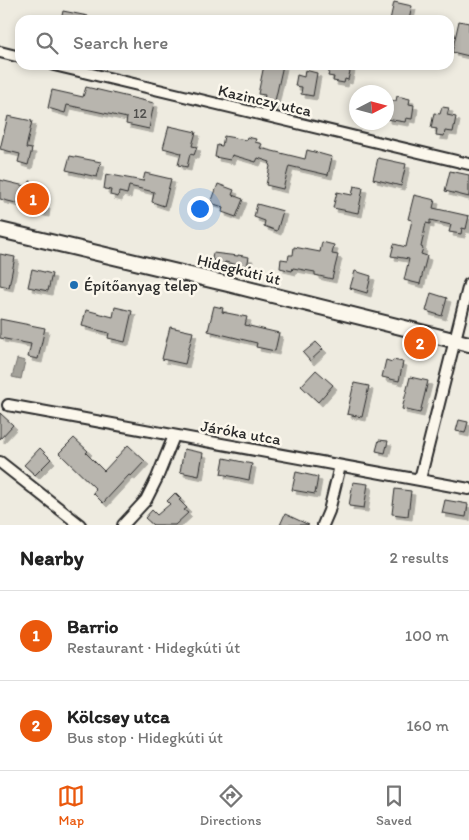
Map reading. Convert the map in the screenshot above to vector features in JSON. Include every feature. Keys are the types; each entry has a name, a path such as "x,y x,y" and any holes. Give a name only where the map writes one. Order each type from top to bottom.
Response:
{"main road":[{"name":"Hidegkúti út","path":"0,230 462,342"}],"street":[{"path":"0,52 15,56"},
{"name":"Kazinczy utca","path":"75,70 469,164"},
{"path":"420,479 462,342 469,284"},
{"name":"Járóka utca","path":"8,405 469,489"},
{"path":"123,525 146,500 174,436"},
{"path":"0,462 80,525"},
{"path":"324,525 340,466"}],"path":[{"path":"420,343 422,349"}],"shaded area":[{"path":"17,359 25,361 21,379 12,377"}],"building":[{"path":"394,2 412,6 410,15 391,15"},
{"path":"63,11 83,15 62,15"},
{"path":"459,21 469,23 469,56 454,52"},
{"path":"263,70 282,70 273,110 262,108 265,95 258,94"},
{"path":"305,70 317,73 313,96 301,94 302,87 295,86 297,75 304,77"},
{"path":"330,70 350,70 348,80 345,79 344,83 333,81 334,77 328,76"},
{"path":"86,87 154,103 149,129 126,124 127,118 67,105 65,113 48,108 52,90 83,97"},
{"path":"397,96 410,99 409,104 414,105 412,119 406,118 405,122 394,120 394,101 396,101"},
{"path":"442,107 449,108 447,115 456,117 453,132 445,131 444,136 436,135 437,129 431,128 434,113 440,114"},
{"path":"8,116 32,121 26,148 32,149 28,165 18,162 20,154 0,149"},
{"path":"169,126 196,132 192,146 197,147 194,155 190,154 187,167 178,165 181,153 163,148"},
{"path":"224,136 246,140 247,137 256,139 255,142 262,144 260,148 305,159 307,150 332,157 328,175 289,166 283,189 266,185 270,162 258,158 256,162 232,155 230,160 215,157 217,145 222,146"},
{"path":"70,156 101,162 97,177 66,170"},
{"path":"378,158 406,164 401,186 373,179"},
{"path":"450,171 469,175 469,197 445,191"},
{"path":"145,173 171,179 164,206 152,202 154,192 129,186 127,194 119,192 118,197 110,195 111,190 104,189 106,174 143,181"},
{"path":"0,180 29,187 30,181 43,185 39,203 46,205 45,213 0,199"},
{"path":"218,184 234,190 232,195 243,199 236,217 222,212 223,207 211,203"},
{"path":"354,186 363,188 358,213 333,208 337,192 352,195"},
{"path":"414,195 435,200 433,208 469,216 466,229 462,228 461,234 449,232 451,225 430,220 430,224 426,223 421,254 427,256 420,284 404,280 409,259 391,256 394,244 406,247 412,220 408,219"},
{"path":"257,204 283,211 277,231 264,226 265,221 254,217"},
{"path":"322,242 334,245 332,254 338,255 332,279 315,275 315,272 293,268 292,271 280,268 281,259 288,260 289,255 293,255 294,247 320,252"},
{"path":"213,253 249,257 247,267 225,262 224,267 213,266"},
{"path":"0,254 15,257 9,287 0,285"},
{"path":"32,269 52,274 48,291 28,287"},
{"path":"355,271 371,276 367,293 350,288"},
{"path":"431,293 447,298 442,316 426,311"},
{"path":"214,306 223,308 222,312 247,317 245,325 279,333 275,351 256,347 257,343 208,331"},
{"path":"115,307 132,311 125,342 108,338 109,333 82,326 86,310 113,317"},
{"path":"0,319 45,328 38,359 28,357 31,344 0,338"},
{"path":"170,327 193,332 185,364 162,359"},
{"path":"316,342 323,349 310,361 303,353"},
{"path":"386,360 403,362 399,381 382,377"},
{"path":"316,370 333,385 318,402 301,386"},
{"path":"410,377 428,381 420,413 402,409"},
{"path":"354,383 369,386 362,417 347,414"},
{"path":"0,413 13,425 0,439"},
{"path":"459,420 468,422 465,433 456,431"},
{"path":"74,438 88,451 86,453 104,471 128,445 145,461 103,503 93,493 96,489 59,453"},
{"path":"379,440 388,441 385,453 376,451"},
{"path":"40,448 51,459 35,475 24,465"},
{"path":"184,449 203,453 199,476 180,472"},
{"path":"224,458 252,464 249,480 221,474"},
{"path":"296,472 318,477 315,494 292,490"},
{"path":"353,482 368,484 364,508 349,506"},
{"path":"395,489 411,491 408,516 392,514"},
{"path":"175,493 187,508 184,510 188,513 175,525 153,525 145,518 152,510 157,515 170,504 167,501"},
{"path":"445,500 468,504 466,517 442,513"},
{"path":"285,514 309,525 280,525"}],"place":[{"name":"Barrio","path":"33,199"},
{"name":"Építőanyag telep","path":"74,285"},
{"name":"Kölcsey utca","path":"420,343"}]}
